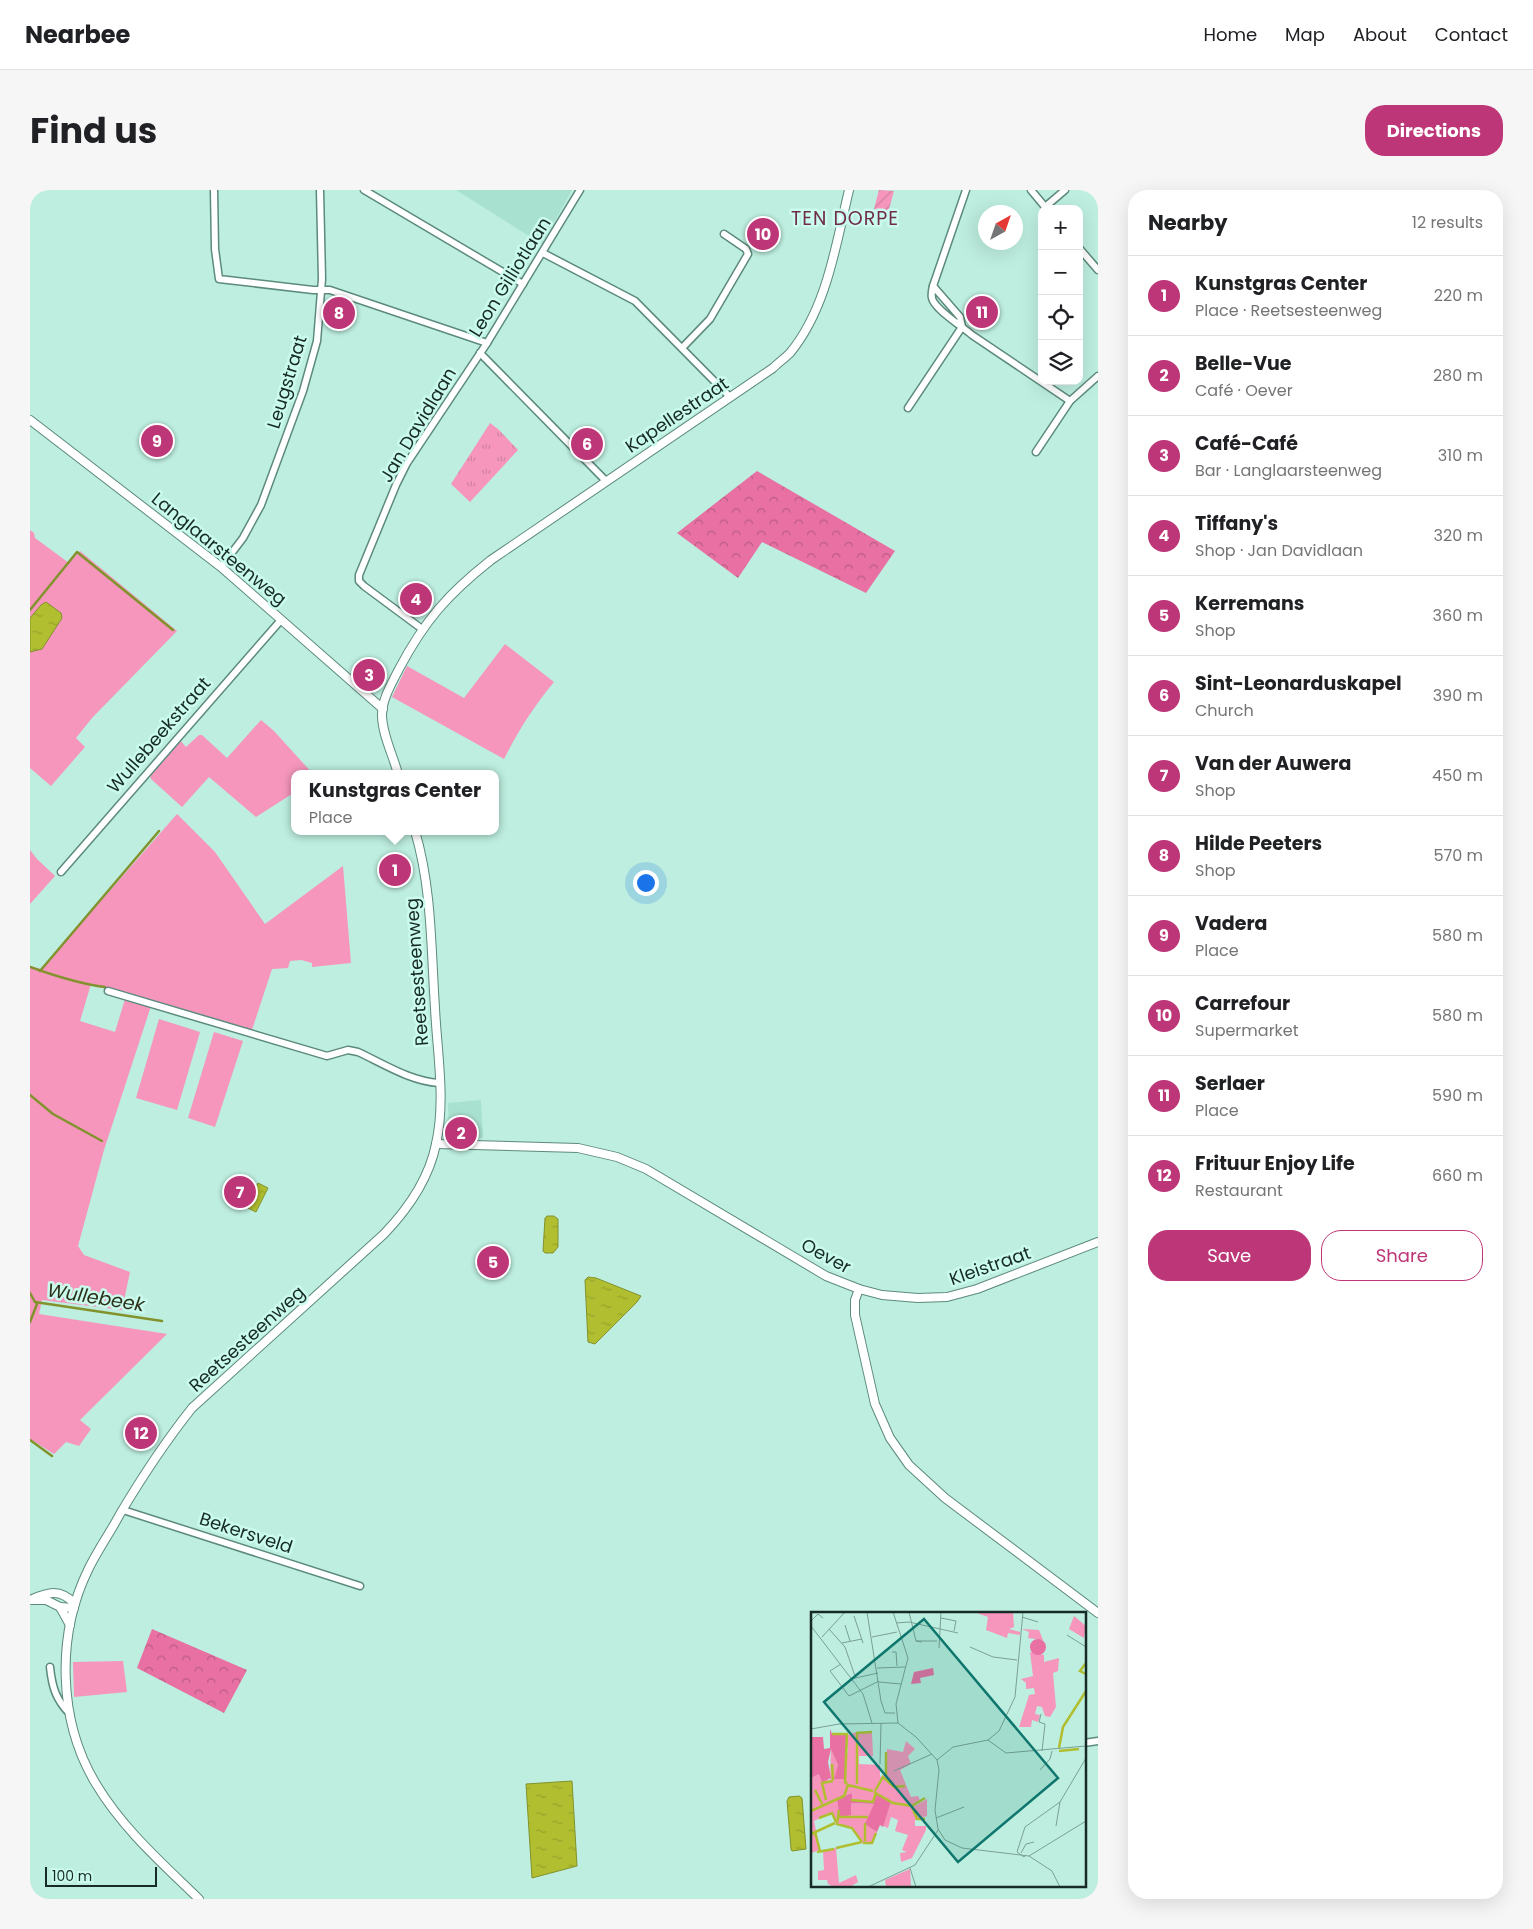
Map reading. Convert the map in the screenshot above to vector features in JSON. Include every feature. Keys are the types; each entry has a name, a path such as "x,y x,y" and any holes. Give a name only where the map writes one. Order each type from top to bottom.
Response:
{"street":[{"path":"214,190 215,249 219,279 330,290 487,343"},
{"name":"Leugstraat","path":"221,566 243,538 261,505 302,391 317,341 321,290 320,190"},
{"path":"364,190 522,284"},
{"name":"Leon Gilliotlaan","path":"480,353 580,190"},
{"name":"Kapellestraat","path":"383,709 394,678 422,629 437,609 473,574 772,368 789,354 813,315 823,288 849,190"},
{"path":"966,190 933,286 931,297 935,305 962,327 1070,401"},
{"path":"1031,190 1044,205"},
{"path":"1049,205 1066,190"},
{"path":"682,348 710,319 748,254 746,249 724,234"},
{"path":"1081,250 1098,270"},
{"path":"543,253 635,301 730,397"},
{"path":"908,408 962,327 960,317 933,286"},
{"path":"480,353 606,481"},
{"name":"Jan Davidlaan","path":"422,629 364,586 359,581 359,575 396,485 408,463 480,353"},
{"path":"1036,452 1077,392 1098,376"},
{"name":"Langlaarsteenweg","path":"30,420 221,566 383,709"},
{"name":"Wullebeekstraat","path":"61,872 281,620"},
{"path":"383,709 384,726 397,770"},
{"name":"Reetsesteenweg","path":"199,1899 131,1833 111,1807 91,1774 76,1738 70,1714 66,1664 70,1625 74,1606 87,1571 159,1451 192,1408 378,1240 398,1219 419,1189 436,1144 440,1083 427,889 416,835"},
{"path":"108,991 327,1056 348,1050 358,1052 413,1078 440,1083"},
{"name":"Oever","path":"436,1144 565,1147 617,1157 646,1169 826,1276 859,1289 855,1315 875,1404 890,1438 909,1465 945,1498 1098,1613"},
{"name":"Kleistraat","path":"859,1289 900,1297 947,1297 977,1289 1098,1242"},
{"name":"Bekersveld","path":"123,1510 360,1586"},
{"path":"31,1600 48,1593 66,1595 82,1585"},
{"path":"66,1595 74,1606"},
{"path":"31,1600 46,1600 60,1607 74,1606"},
{"path":"60,1607 70,1625"},
{"path":"50,1666 51,1682 59,1703 70,1714"}],"shaded area":[{"path":"456,190 572,190 542,244"},
{"path":"481,1100 483,1138 449,1136 448,1103"}],"green space":[{"path":"879,190 894,191 888,213 874,209"},
{"path":"490,423 518,450 470,502 451,484"},
{"path":"757,471 895,551 866,593 762,542 738,578 677,533"},
{"path":"30,530 34,533 35,538 69,563 80,551 177,631 92,718 76,738 85,747 51,786 30,768"},
{"path":"505,644 554,682 527,719 504,759 392,697 407,666 464,698"},
{"path":"261,720 274,731 309,770 291,770 291,795 256,817 209,777 182,807 151,779 150,775 179,739 186,747 199,735 202,735 227,758"},
{"path":"177,814 215,852 265,924 343,866 351,963 312,967 312,963 301,960 290,961 288,968 272,969 250,1036 151,1006 104,1150 78,1246 84,1255 130,1272 122,1310 42,1300 39,1314 167,1334 80,1420 91,1429 79,1446 66,1442 54,1454 30,1439 30,966 41,969","holes":["91,984 126,996 115,1032 80,1021"]},
{"path":"30,850 55,876 30,904"},
{"path":"159,1019 200,1032 177,1110 136,1098"},
{"path":"214,1032 243,1041 215,1127 188,1118"},
{"path":"152,1629 247,1670 224,1713 137,1668"},
{"path":"123,1661 127,1692 74,1697 73,1662"}],"water":[{"path":"46,602 61,613 62,618 42,649 30,652 30,618"},
{"path":"258,1183 268,1188 256,1212 246,1207"},
{"path":"547,1216 554,1216 558,1219 558,1247 553,1253 545,1253 543,1251 545,1218"},
{"path":"588,1277 596,1278 641,1296 595,1344 588,1342 585,1280"},
{"path":"572,1781 577,1866 532,1878 526,1784"},
{"path":"799,1796 802,1798 806,1849 792,1851 787,1801 789,1797"}],"waterway":[{"path":"30,610 77,552 173,630"},
{"path":"40,971 159,831"},
{"path":"30,967 67,979 105,987"},
{"path":"30,1095 53,1114 102,1141"},
{"name":"Wullebeek","path":"30,1293 35,1302 162,1321"},
{"path":"30,1322 37,1304 36,1302"},
{"path":"30,1440 52,1456"}],"place":[{"name":"Carrefour","path":"763,234"},
{"name":"Serlaer","path":"982,312"},
{"name":"Hilde Peeters","path":"339,313"},
{"name":"Vadera","path":"157,441"},
{"name":"Sint-Leonarduskapel","path":"587,444"},
{"name":"Tiffany's","path":"416,599"},
{"name":"Café-Café","path":"369,675"},
{"name":"Kunstgras Center","path":"395,870"},
{"name":"Belle-Vue","path":"461,1133"},
{"name":"Van der Auwera","path":"240,1192"},
{"name":"Kerremans","path":"493,1262"},
{"name":"Frituur Enjoy Life","path":"141,1433"}],"district":[{"name":"TEN DORPE","path":"845,218"}]}
